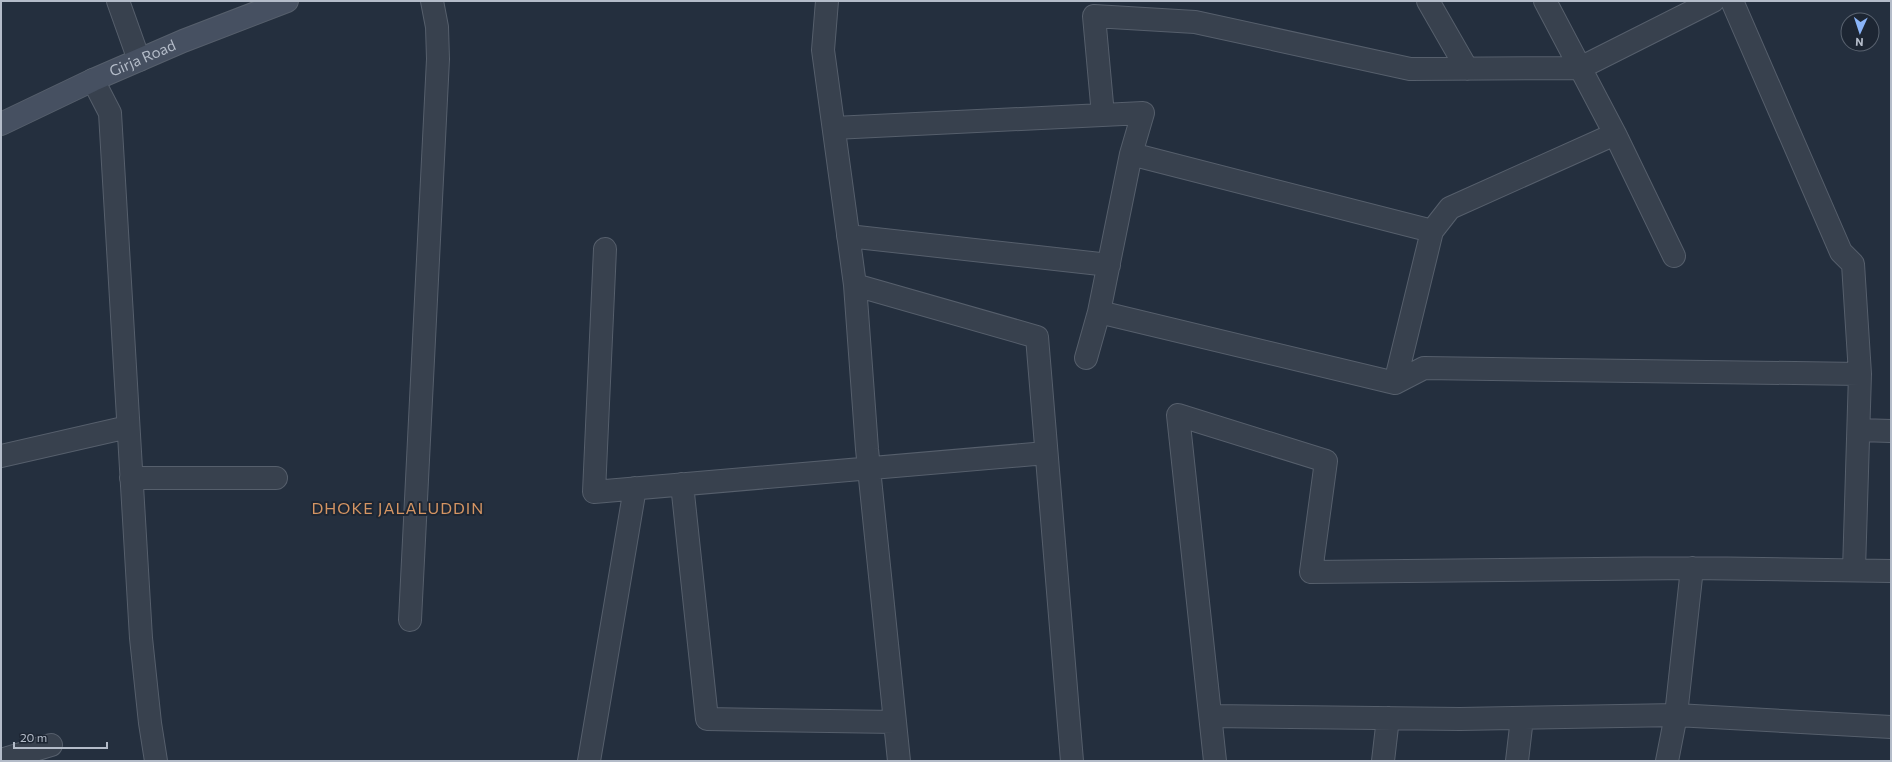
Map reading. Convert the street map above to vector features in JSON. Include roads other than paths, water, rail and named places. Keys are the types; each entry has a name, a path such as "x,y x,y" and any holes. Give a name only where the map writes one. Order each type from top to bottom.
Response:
{"main road":[{"name":"Girja Road","path":"1,122 183,41 288,1"}],"street":[{"path":"118,1 139,60"},
{"path":"410,620 438,59 437,27 432,1"},
{"path":"827,1 823,50 855,285 869,468 899,761"},
{"path":"1428,1 1467,69"},
{"path":"1545,1 1615,134 1674,256"},
{"path":"1103,115 1094,16 1195,22 1410,69 1580,68 1713,1"},
{"path":"1732,1 1841,252 1853,264 1860,374 1854,570"},
{"path":"93,80 110,113 141,638 150,723 156,761"},
{"path":"834,128 1143,113 1131,154 1099,312 1086,358"},
{"path":"1395,383 1432,231 1450,208 1615,134"},
{"path":"1131,154 1432,231"},
{"path":"848,236 1109,265"},
{"path":"605,249 594,492 1046,453"},
{"path":"855,285 1037,337 1072,761"},
{"path":"1099,312 1395,383 1424,368 1860,374"},
{"path":"1215,761 1178,415 1326,461 1311,572 1692,568 1891,571"},
{"path":"1,456 128,427"},
{"path":"1859,430 1891,431"},
{"path":"131,478 276,478"},
{"path":"682,484 707,719 895,722"},
{"path":"589,761 635,488"},
{"path":"1668,761 1676,715 1692,568"},
{"path":"1211,716 1522,718 1676,715 1891,727"},
{"path":"1383,761 1388,718"},
{"path":"1517,761 1522,718"},
{"path":"1,760 51,745"}],"district":[{"name":"DHOKE JALALUDDIN","path":"398,508"}]}
